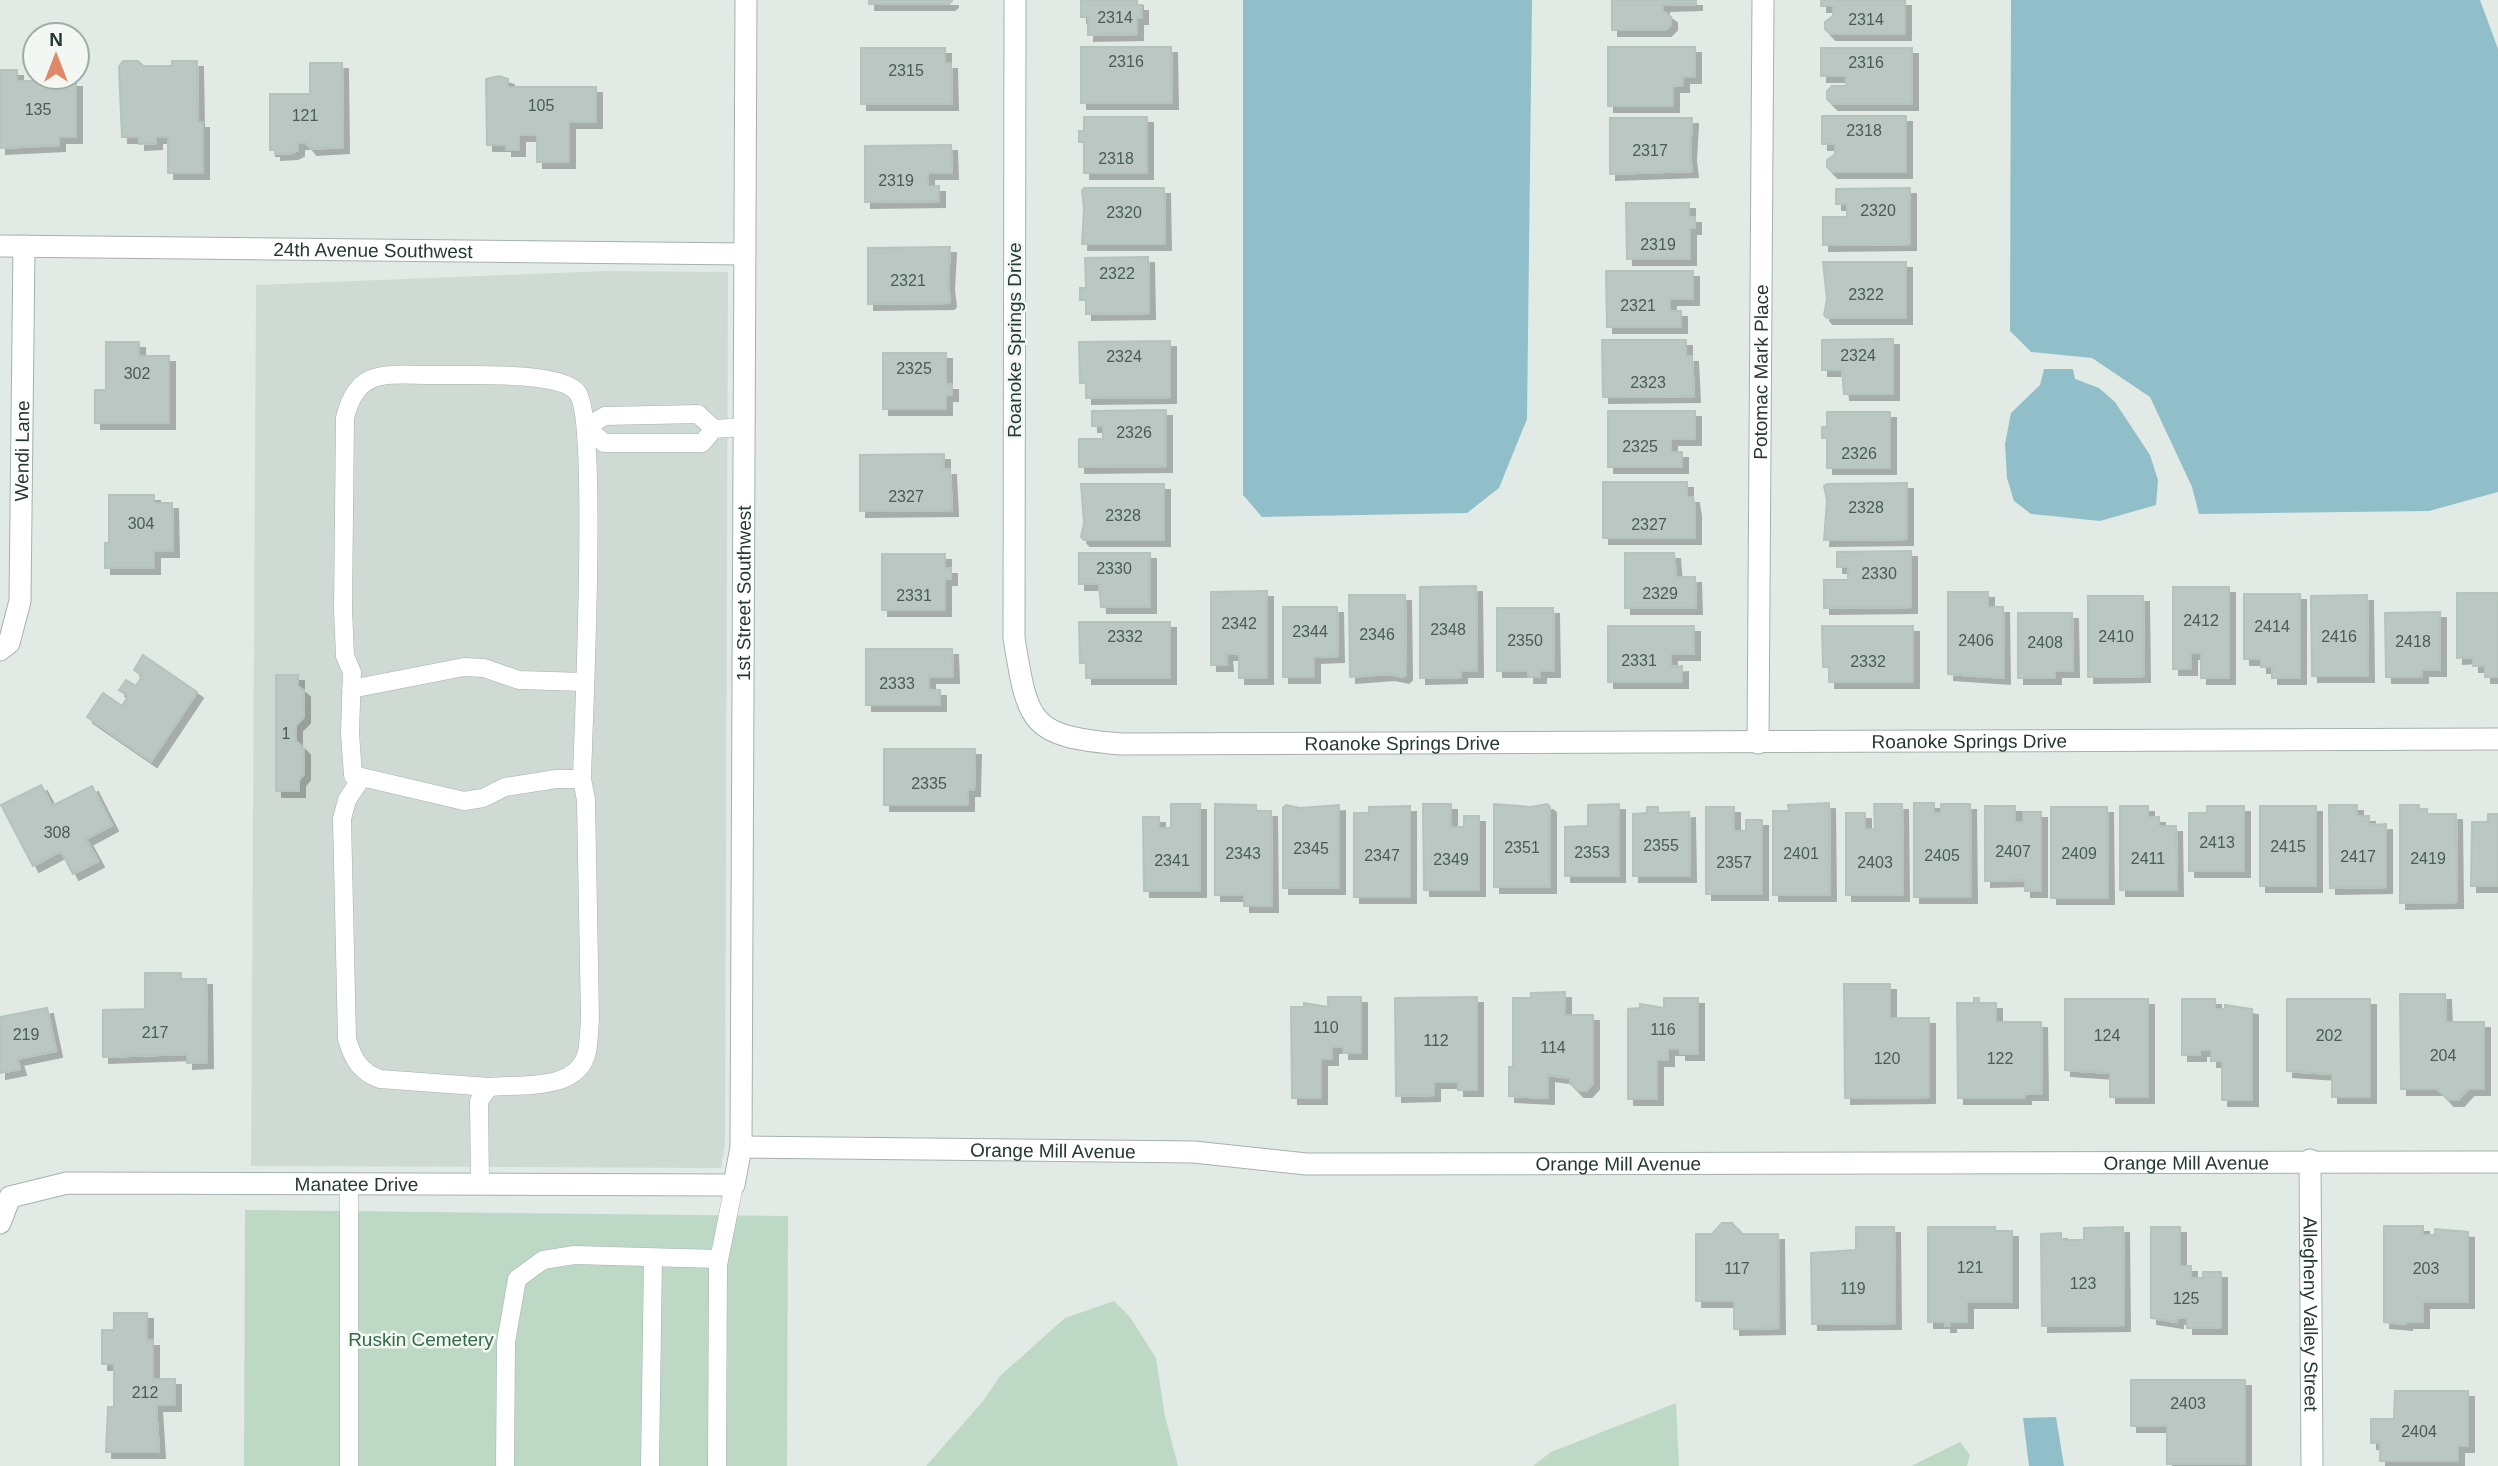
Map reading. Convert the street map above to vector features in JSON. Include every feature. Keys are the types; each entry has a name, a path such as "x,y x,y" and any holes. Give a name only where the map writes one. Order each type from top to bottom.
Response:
{"street":[{"name":"1st Street Southwest","path":"734,1185 741,1147 746,0"},
{"name":"Roanoke Springs Drive","path":"1015,0 1014,638 1023,693 1038,723 1072,740 1121,744 2498,739"},
{"name":"Potomac Mark Place","path":"1758,743 1763,0"},
{"name":"24th Avenue Southwest","path":"0,246 744,254"},
{"name":"Wendi Lane","path":"0,650 9,643 20,601 24,246"},
{"name":"Orange Mill Avenue","path":"741,1147 1194,1152 1306,1164 2310,1160 2498,1162"},
{"name":"Allegheny Valley Street","path":"2310,1160 2312,1466"},
{"name":"Manatee Drive","path":"0,1223 10,1196 67,1183 734,1185"}],"lane":[{"path":"362,777 347,800 342,819 347,1039 352,1058 366,1074 380,1079 489,1087 558,1082 575,1073 587,1055 589,964 586,800 582,779 589,572 586,427 578,393 566,384 524,376 390,375 368,378 351,395 345,418 343,610 345,656 352,673 353,775 362,777 464,801 483,798 506,787 556,779 582,779"},
{"path":"586,427 605,416 698,414 714,429"},
{"path":"586,427 604,443 702,443 714,429 744,427"},
{"path":"351,689 464,667 484,668 519,680 585,682"},
{"path":"480,1184 479,1101 489,1087"},
{"path":"349,1184 349,1466"},
{"path":"717,1466 719,1259 734,1185"},
{"path":"505,1466 506,1342 517,1279 543,1260 574,1255 719,1259"},
{"path":"650,1466 653,1258"}],"shaded area":[{"path":"606,271 728,272 725,1145 721,1168 251,1166 256,285"}],"green space":[{"name":"Ruskin Cemetery","path":"245,1210 788,1216 787,1466 244,1466"},
{"path":"1114,1301 1130,1317 1156,1358 1165,1416 1178,1466 926,1466 983,1401 1000,1376 1065,1318"},
{"path":"1676,1403 1679,1466 1533,1466 1551,1452"},
{"path":"1960,1442 1970,1455 1967,1466 1911,1466"}],"water":[{"path":"1243,0 1532,0 1527,419 1499,488 1467,513 1262,517 1243,495"},
{"path":"2011,0 2480,0 2498,49 2498,492 2429,511 2199,514 2192,487 2150,397 2092,358 2031,352 2010,331"},
{"path":"2044,369 2073,369 2075,379 2099,388 2115,402 2150,455 2158,480 2156,505 2100,521 2031,514 2014,501 2007,478 2005,444 2011,413 2040,385"},
{"path":"2056,1417 2064,1466 2029,1466 2023,1418"}],"building":[{"path":"869,0 952,1 949,4 869,4"},
{"path":"1081,0 1137,0 1137,5 1142,5 1142,18 1137,18 1137,34 1088,35 1088,17 1081,17"},
{"path":"1612,0 1696,0 1696,4 1663,5 1663,11 1671,17 1671,24 1665,30 1612,30"},
{"path":"1821,0 1905,0 1905,34 1830,34 1825,29 1825,22 1833,16 1833,6 1821,6"},
{"path":"1081,47 1171,47 1172,103 1081,103"},
{"path":"1608,47 1695,47 1695,77 1683,77 1683,86 1673,86 1673,106 1608,106"},
{"path":"861,48 945,48 945,63 951,63 952,104 861,104"},
{"path":"1821,48 1912,48 1912,104 1832,104 1827,99 1827,91 1832,86 1846,86 1846,76 1821,76"},
{"path":"123,61 138,61 143,66 172,66 172,61 197,61 198,122 203,122 203,173 168,173 168,137 156,137 156,143 139,144 139,137 122,137 119,67"},
{"path":"310,63 342,63 343,147 311,149 306,143 298,143 298,150 292,153 275,154 275,150 270,150 270,94 310,94"},
{"path":"0,70 17,70 21,91 76,91 76,137 59,137 59,145 0,148"},
{"path":"499,76 508,79 508,87 596,87 596,122 569,122 569,162 537,162 537,135 519,135 519,150 506,150 506,145 487,145 486,79"},
{"path":"1822,116 1906,116 1906,172 1832,172 1827,167 1827,160 1835,154 1835,144 1822,144"},
{"path":"1084,117 1147,117 1147,173 1084,173 1084,142 1079,142 1079,131 1084,131"},
{"path":"1610,118 1692,118 1692,171 1610,174"},
{"path":"951,145 952,173 928,173 928,186 939,186 939,201 865,202 865,146"},
{"path":"1084,188 1164,188 1165,244 1082,244"},
{"path":"1910,188 1910,244 1823,245 1823,217 1847,217 1847,204 1836,204 1836,189"},
{"path":"1626,203 1689,203 1689,217 1695,217 1695,228 1690,228 1690,259 1627,259"},
{"path":"950,247 948,303 868,304 868,248"},
{"path":"1148,257 1149,313 1086,314 1086,300 1080,300 1080,288 1086,288 1085,258"},
{"path":"1823,262 1906,262 1906,318 1827,318 1824,315 1827,299"},
{"path":"1606,271 1693,271 1693,299 1670,299 1670,311 1681,311 1681,327 1607,327"},
{"path":"1893,339 1893,394 1844,394 1842,370 1822,370 1822,340"},
{"path":"1602,340 1686,340 1686,356 1692,356 1694,396 1603,397"},
{"path":"1170,341 1170,397 1086,398 1086,383 1080,383 1079,342"},
{"path":"106,342 139,342 139,356 169,356 169,423 95,423 95,390 106,390"},
{"path":"883,353 946,353 946,384 952,384 952,395 946,395 946,409 883,409"},
{"path":"1166,410 1166,466 1079,467 1079,439 1103,439 1103,426 1092,426 1092,411"},
{"path":"1608,411 1695,411 1695,439 1671,439 1671,452 1682,452 1682,467 1608,467"},
{"path":"1827,412 1890,412 1890,468 1827,468 1827,438 1822,438 1822,427 1827,427"},
{"path":"944,454 944,469 950,469 952,510 860,511 860,455"},
{"path":"1603,482 1687,482 1687,497 1693,497 1695,510 1695,538 1603,538"},
{"path":"1907,483 1907,539 1824,540 1827,500 1824,486"},
{"path":"1081,484 1164,484 1164,540 1084,540 1081,537 1084,523"},
{"path":"109,495 154,495 154,503 172,503 173,551 154,551 154,568 105,568 105,543 109,543"},
{"path":"1911,551 1911,607 1824,608 1824,580 1848,580 1848,567 1837,567 1837,552"},
{"path":"1079,553 1150,553 1150,607 1101,607 1099,584 1079,584"},
{"path":"1625,553 1674,553 1676,577 1695,577 1696,608 1625,608"},
{"path":"882,554 945,554 945,568 951,568 951,579 945,579 945,610 882,610"},
{"path":"1476,586 1477,671 1461,671 1461,677 1420,678 1420,587"},
{"path":"2173,587 2229,587 2229,678 2201,678 2201,653 2191,653 2191,669 2173,669"},
{"path":"1267,591 1267,678 1239,678 1239,654 1226,654 1227,665 1211,665 1211,592"},
{"path":"1948,592 1988,592 1988,607 2003,607 2004,678 1948,674"},
{"path":"2457,593 2498,593 2498,677 2485,677 2485,666 2473,666 2473,657 2457,658"},
{"path":"2244,594 2300,594 2300,678 2272,678 2272,667 2261,667 2261,659 2244,659"},
{"path":"1349,595 1405,595 1406,674 1403,677 1389,674 1350,677"},
{"path":"2367,595 2368,676 2312,676 2311,596"},
{"path":"2088,596 2143,596 2144,676 2088,677"},
{"path":"1283,607 1337,607 1338,656 1314,657 1314,677 1283,677"},
{"path":"1497,608 1553,608 1554,671 1540,671 1540,677 1528,677 1528,671 1497,671"},
{"path":"2440,612 2440,670 2422,670 2422,677 2386,677 2385,613"},
{"path":"2018,613 2072,613 2073,671 2055,671 2055,678 2018,678"},
{"path":"1079,622 1170,622 1170,678 1086,678 1086,663 1080,663"},
{"path":"1608,626 1694,626 1694,654 1671,654 1671,667 1682,666 1682,682 1608,682"},
{"path":"1822,626 1913,626 1913,682 1829,682 1829,667 1823,667"},
{"path":"866,649 952,649 953,677 929,677 929,690 940,690 940,705 866,705"},
{"path":"143,655 197,692 151,761 87,717 103,693 122,706 128,696 119,690 126,680 136,686 142,676 134,670"},
{"path":"276,675 298,675 298,686 304,691 304,717 296,725 296,741 304,749 304,774 299,780 299,791 276,791"},
{"path":"884,749 975,749 974,790 968,790 968,805 884,805"},
{"path":"41,785 52,806 92,786 112,825 86,839 98,861 73,874 61,851 33,866 1,805"},
{"path":"1829,803 1830,895 1773,895 1773,811 1789,811 1788,805"},
{"path":"1914,803 1934,803 1934,813 1941,813 1941,804 1970,804 1971,897 1914,897"},
{"path":"1171,804 1200,804 1200,891 1144,891 1143,817 1159,817 1159,828 1171,828"},
{"path":"1215,804 1256,805 1256,811 1271,811 1272,906 1244,906 1244,895 1215,895"},
{"path":"1423,804 1451,804 1451,827 1464,827 1464,816 1479,816 1479,890 1424,890"},
{"path":"1494,804 1531,807 1547,804 1550,807 1550,887 1494,887"},
{"path":"1619,804 1619,876 1565,876 1565,827 1588,826 1588,805"},
{"path":"1874,804 1902,804 1903,895 1846,895 1846,813 1865,813 1865,829 1875,829"},
{"path":"1286,805 1300,808 1339,805 1339,888 1283,888 1283,808"},
{"path":"2329,805 2357,805 2357,816 2369,816 2369,825 2386,824 2386,887 2330,888"},
{"path":"2400,805 2419,805 2419,809 2427,809 2427,814 2456,814 2457,902 2400,903"},
{"path":"1410,806 1410,897 1354,897 1354,813 1369,813 1369,807"},
{"path":"1985,806 2015,806 2015,822 2023,822 2023,812 2041,812 2041,891 2025,891 2025,880 1985,881"},
{"path":"2120,806 2148,806 2148,817 2159,817 2159,826 2176,826 2177,890 2120,890"},
{"path":"2207,806 2244,806 2244,871 2189,871 2189,813 2207,813"},
{"path":"2260,806 2316,806 2316,886 2260,886"},
{"path":"1647,807 1658,807 1658,813 1689,812 1690,876 1633,876 1633,814 1647,813"},
{"path":"1706,807 1734,807 1734,831 1746,831 1746,820 1762,820 1762,894 1706,894"},
{"path":"2051,807 2107,807 2108,898 2051,898"},
{"path":"2488,814 2498,814 2498,886 2471,886 2472,822 2488,822"},
{"path":"145,973 181,973 181,979 206,979 207,1062 187,1063 187,1054 103,1057 103,1010 145,1009"},
{"path":"1844,984 1890,984 1890,1018 1929,1018 1929,1097 1845,1098"},
{"path":"1565,992 1565,1015 1593,1015 1593,1083 1586,1091 1578,1091 1570,1083 1570,1078 1548,1075 1548,1098 1509,1096 1509,1067 1513,1067 1513,998 1531,998 1531,993"},
{"path":"2400,994 2445,994 2446,1022 2484,1022 2484,1089 2468,1089 2458,1100 2448,1100 2438,1089 2401,1089"},
{"path":"1328,997 1361,997 1361,1053 1343,1053 1343,1047 1332,1047 1332,1059 1321,1059 1321,1098 1292,1098 1291,1007 1304,1007 1304,1003 1328,1007"},
{"path":"1477,997 1477,1090 1458,1090 1458,1082 1434,1082 1434,1095 1396,1096 1395,998"},
{"path":"1664,998 1698,998 1698,1054 1680,1054 1680,1049 1668,1049 1668,1060 1657,1060 1657,1099 1628,1099 1628,1009 1640,1008 1640,1004 1664,1008"},
{"path":"1974,998 1979,998 1979,1003 1996,1003 1996,1022 2041,1022 2042,1094 2025,1094 2025,1098 1958,1098 1957,1003 1974,1003"},
{"path":"2065,999 2148,999 2148,1097 2110,1097 2110,1073 2065,1070"},
{"path":"2182,999 2215,999 2215,1009 2225,1009 2225,1005 2252,1009 2252,1100 2222,1100 2222,1061 2211,1061 2211,1050 2200,1050 2200,1055 2182,1055"},
{"path":"2287,999 2370,999 2370,1097 2332,1097 2332,1074 2287,1071"},
{"path":"47,1008 56,1051 17,1059 20,1069 0,1073 0,1017"},
{"path":"1722,1223 1732,1223 1742,1234 1778,1234 1779,1328 1734,1329 1734,1301 1696,1301 1696,1234 1712,1234"},
{"path":"2384,1226 2423,1226 2423,1235 2435,1235 2435,1229 2468,1232 2468,1302 2423,1302 2423,1322 2384,1322"},
{"path":"1856,1227 1894,1227 1895,1323 1812,1324 1811,1253 1856,1250"},
{"path":"1928,1227 1995,1227 1995,1231 2012,1231 2012,1302 1967,1302 1967,1322 1950,1322 1950,1326 1945,1326 1945,1322 1928,1322"},
{"path":"2123,1227 2124,1325 2042,1326 2041,1234 2061,1233 2061,1240 2084,1240 2084,1228"},
{"path":"2151,1227 2180,1227 2180,1266 2191,1266 2191,1278 2203,1278 2203,1272 2221,1272 2221,1328 2187,1328 2187,1318 2177,1318 2177,1322 2151,1318"},
{"path":"114,1313 147,1313 147,1340 153,1340 153,1379 175,1379 175,1405 156,1405 159,1452 106,1452 108,1407 114,1407 114,1364 102,1364 102,1330 114,1330"},
{"path":"2131,1380 2245,1380 2245,1464 2167,1464 2167,1426 2131,1426"},
{"path":"2395,1391 2468,1391 2468,1446 2458,1446 2458,1461 2380,1461 2380,1443 2371,1443 2371,1419 2394,1419"}]}
